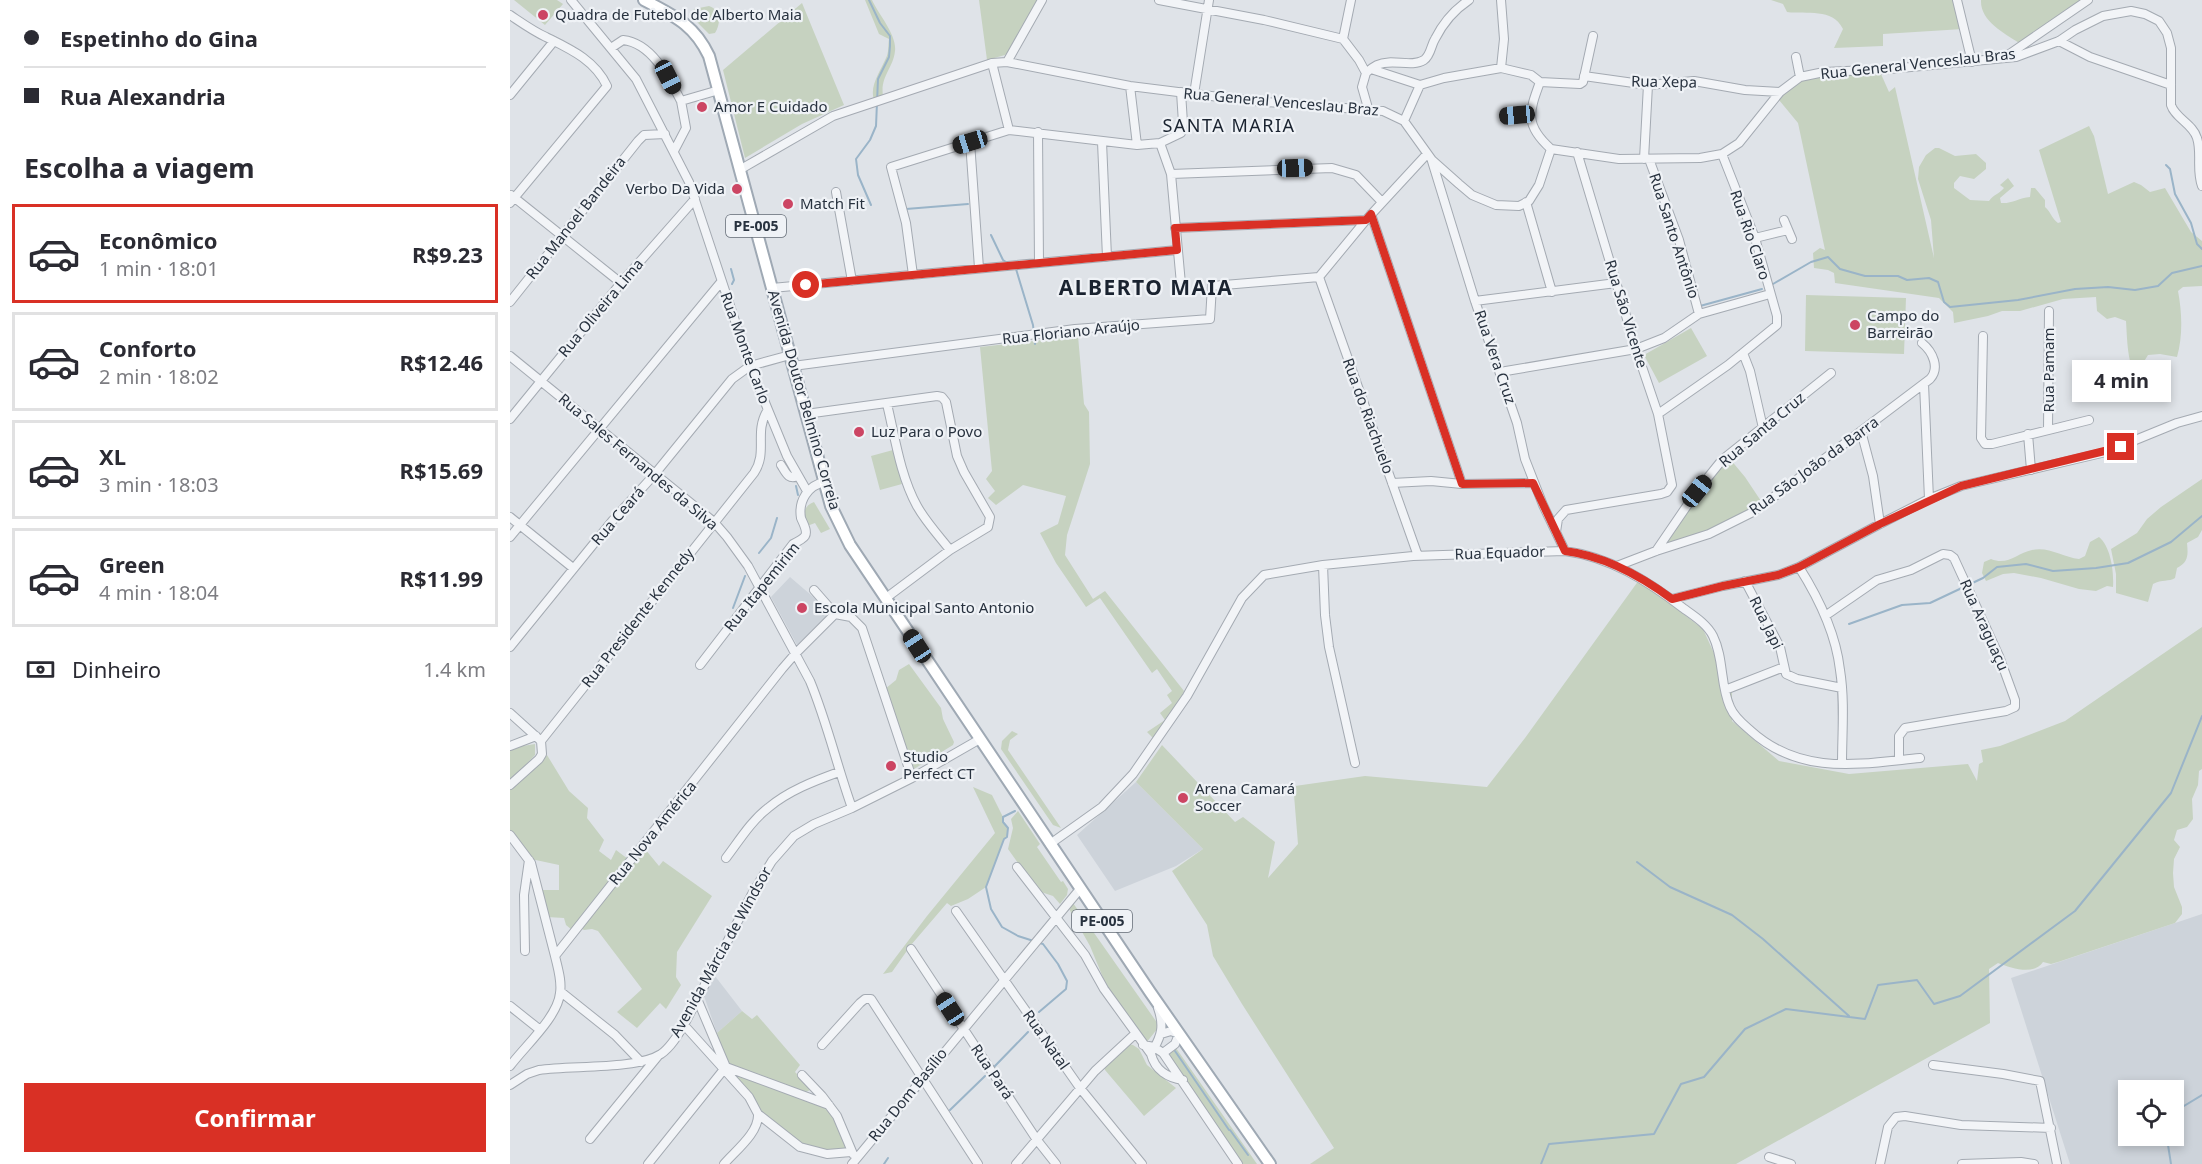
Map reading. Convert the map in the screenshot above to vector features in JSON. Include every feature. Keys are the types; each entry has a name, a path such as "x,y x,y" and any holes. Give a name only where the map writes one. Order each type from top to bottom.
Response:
{"main road":[{"name":"Avenida Doutor Belmino Correia","path":"644,0 681,19 702,40 709,56 825,482 839,524 850,545 1154,997 1180,1040 1270,1164"}],"street":[{"name":"Rua Monte Carlo","path":"571,0 636,79 689,182 721,282 767,411 807,491"},
{"path":"1007,62 1042,0"},
{"path":"1159,0 1293,26 1343,39 1368,71 1420,86 1444,78 1501,68 1531,75 1540,82 1530,114 1538,137 1551,149 1577,153 1619,159 1701,158 1722,154 1730,150 1749,132 1780,92"},
{"path":"1194,94 1209,0"},
{"path":"1343,39 1351,0"},
{"path":"1368,108 1362,87 1368,71 1385,63 1414,63 1424,60 1443,24 1469,0"},
{"path":"1501,0 1504,39 1501,68"},
{"path":"1957,0 1972,62"},
{"path":"2002,58 2088,0"},
{"name":"Rua General Venceslau Bras","path":"1780,92 1800,77 1824,72 2016,57 2059,41 2103,16 2131,11 2145,14 2159,21 2167,33 2171,48 2172,110 2197,136 2199,177 2202,186"},
{"path":"510,15 574,51 599,73 607,86 511,198 621,283"},
{"path":"1583,79 1593,36"},
{"path":"611,48 623,40 637,43 647,51 668,77 681,101 686,128 674,151"},
{"path":"510,95 554,41"},
{"path":"2059,41 2090,57 2171,85"},
{"path":"1796,57 1800,77"},
{"name":"Rua General Venceslau Braz","path":"741,169 832,116 992,63 1007,62 1130,86 1194,94 1264,102 1368,108 1383,111 1404,121"},
{"path":"992,63 1009,130"},
{"path":"1531,75 1535,65"},
{"name":"Rua Xepa","path":"1540,82 1580,84 1583,79 1648,84 1694,81 1745,90 1780,92"},
{"path":"1646,159 1648,84"},
{"path":"1130,86 1137,145"},
{"path":"1420,86 1404,121 1430,157 1458,184 1485,202 1507,206 1519,206 1526,202 1539,185 1551,149"},
{"path":"681,101 719,90"},
{"path":"913,275 906,223 891,167 1009,130 1137,145 1161,143 1181,133 1183,123 1181,92"},
{"path":"1504,116 1530,114"},
{"path":"1038,132 1039,263"},
{"name":"Rua Manoel Bandeira","path":"510,302 644,135 665,134"},
{"path":"970,142 979,268"},
{"path":"1102,142 1107,257"},
{"path":"1161,143 1171,174 1180,285"},
{"name":"Rua São Vicente","path":"1556,532 1558,519 1566,510 1667,492 1672,485 1658,414 1577,153"},
{"name":"Rua Rio Claro","path":"1722,154 1755,238 1777,316 1775,328 1743,353"},
{"path":"1319,277 1382,202 1430,157"},
{"name":"Rua Vera Cruz","path":"1430,157 1475,301 1517,423 1533,483 1565,551"},
{"name":"Rua Santo Antônio","path":"1646,159 1678,240 1699,314"},
{"path":"1171,174 1332,168 1356,175 1382,202"},
{"path":"836,192 852,281"},
{"name":"Rua Oliveira Lima","path":"510,419 621,283 695,199"},
{"path":"1526,202 1552,292"},
{"path":"1175,228 1369,217"},
{"path":"1369,217 1462,484"},
{"path":"1784,220 1792,239"},
{"path":"1755,238 1788,230"},
{"path":"772,288 1177,250"},
{"name":"Rua Floriano Araújo","path":"792,361 1075,329 1210,319 1212,286 1319,277"},
{"name":"Rua do Riachuelo","path":"1319,277 1339,339 1365,402 1418,556"},
{"path":"510,537 721,282"},
{"path":"1475,301 1616,283"},
{"path":"1500,372 1636,349 1664,338 1699,314 1770,294"},
{"name":"Rua Pamam","path":"2049,311 2049,430"},
{"path":"1983,336 1982,438 1985,444 2089,420"},
{"path":"1922,343 1929,351 1936,369 1935,374 1924,384 1929,499"},
{"path":"1658,414 1743,353 1750,371 1763,428"},
{"name":"Rua Sales Fernandes da Silva","path":"510,356 714,522 739,552 810,681 819,703 838,772 852,808"},
{"name":"Rua Ceará","path":"510,647 573,568 654,475 732,379 750,366 792,361"},
{"name":"Rua Santa Cruz","path":"1656,550 1697,491 1722,460 1831,373"},
{"name":"Rua São João da Barra","path":"1617,566 1656,550 1709,534 1751,513 1924,384"},
{"path":"806,414 937,396 942,397 949,412 957,456 990,517 988,527 950,550 886,598"},
{"path":"887,404 905,479 923,515 950,550"},
{"name":"Rua Presidente Kennedy","path":"510,785 539,759 542,754 539,738 759,465 760,428 767,411"},
{"path":"1672,599 1778,575 1799,567 1929,499 1961,486 2106,452 2177,423 2202,416"},
{"path":"1861,431 1873,476 1880,524"},
{"path":"2028,435 2031,470"},
{"path":"781,465 788,477 798,476"},
{"path":"807,491 812,486 825,482"},
{"path":"1392,483 1533,483"},
{"name":"Rua Itapemirim","path":"700,665 794,544 806,534 801,512 807,491"},
{"path":"510,517 573,568"},
{"name":"Rua Equador","path":"1050,844 1102,807 1133,774 1188,696 1242,598 1257,580 1270,573 1418,556 1565,551 1582,554 1617,566 1638,576 1672,599 1710,631 1717,647 1731,709 1771,747 1807,761 1842,764 1920,758"},
{"name":"Rua Araguaçu","path":"1825,616 1871,583 1911,570 1947,553 1954,558 1980,612 2015,700 2015,707 2006,711 1905,728 1899,736 1899,760"},
{"path":"1323,566 1329,647 1355,763"},
{"path":"1799,567 1825,616 1835,646 1842,688 1842,764"},
{"name":"Rua Japi","path":"1745,581 1780,647 1784,667"},
{"path":"814,590 835,614 851,617 861,628 912,778"},
{"name":"Rua Nova América","path":"555,956 795,654 835,614"},
{"path":"1725,690 1784,667 1786,674 1797,679 1842,688"},
{"path":"510,713 539,738"},
{"path":"510,746 539,738"},
{"name":"Avenida Márcia de Windsor","path":"510,1085 527,1074 539,1070 641,1062 659,1055 676,1038 698,1001 752,894 782,848 794,836 814,824 912,778 980,739"},
{"path":"726,858 769,806 805,786 838,772"},
{"path":"510,835 512,844 529,860 561,982 557,1006 510,1066"},
{"path":"525,951 524,895 529,860"},
{"path":"1017,867 1085,956 1143,1045 1153,1051 1163,1053 1184,1080 1234,1162"},
{"name":"Rua Dom Basílio","path":"853,1158 924,1077 1080,889"},
{"name":"Rua Natal","path":"956,911 1080,1088 1142,1164"},
{"name":"Rua Pará","path":"911,949 1037,1140 1056,1164"},
{"path":"561,992 615,1035 641,1062"},
{"name":"Avenida Doutor Belmino Correia","path":"1154,997 1162,1019 1161,1034"},
{"path":"822,1045 860,1003 868,998 924,1077 978,1164"},
{"path":"698,1001 725,1068 829,1105"},
{"path":"510,1006 539,1029"},
{"path":"684,1025 725,1068 749,1097 758,1114 800,1147 853,1158 837,1116 802,1075"},
{"path":"1163,1053 1180,1040 1171,1031 1161,1034 1153,1051 1155,1065 1173,1079 1184,1080"},
{"path":"1016,1164 1080,1088 1109,1057 1135,1034"},
{"path":"590,1139 659,1055"},
{"path":"1933,1065 2040,1081 2057,1164"},
{"path":"648,1164 725,1068"},
{"path":"724,1164 754,1130 758,1123 758,1114"},
{"path":"1880,1164 1888,1127 1896,1117 1905,1116 1961,1125 2051,1128"},
{"path":"1769,1157 1791,1164"},
{"path":"1962,1164 2021,1161 2034,1164"}],"shaded area":[{"name":"Escola Municipal Santo Antonio","path":"790,577 832,613 797,645 771,597"},
{"path":"1136,782 1203,849 1176,866 1115,891 1077,835"},
{"path":"2202,914 2202,1164 2070,1164 2011,978"},
{"path":"715,976 742,1011 717,1033 704,996"}],"green space":[{"name":"Quadra de Futebol de Alberto Maia","path":"514,0 557,0 563,4 545,25"},
{"path":"865,0 872,0 895,45 894,57 883,83 883,96 874,100 874,84 887,56 889,39 879,34"},
{"path":"979,0 1038,0 1012,49 1005,55 987,60"},
{"path":"1771,0 1955,0 1963,29 1883,34 1883,46 1834,48 1843,29 1832,17 1818,13 1787,12 1783,4"},
{"path":"1981,0 2082,0 2019,43 2000,31 1989,20 1984,14"},
{"path":"802,3 844,105 802,124 745,158 723,70"},
{"path":"709,6 718,14 719,22 715,33 709,34 691,16 694,9"},
{"path":"1830,74 1881,74 1889,92 1895,87 1934,258 1931,220 1918,179 1919,167 1926,155 1935,148 1955,156 1976,154 1986,163 1986,169 1974,179 1960,176 1954,183 1954,188 1970,200 1989,201 2004,188 2000,185 2008,178 2014,186 2000,198 2001,203 2030,197 2031,188 2035,188 2045,200 2045,207 2058,223 2061,222 2039,150 2089,126 2094,136 2108,194 2134,182 2150,192 2165,188 2191,232 2202,241 2202,286 2183,287 2178,291 2181,324 2177,357 2160,354 2148,355 2140,368 2132,368 2126,321 2115,317 2107,319 2097,311 2096,297 2063,299 2020,311 2002,311 1954,323 1953,312 1939,298 1835,283 1834,273 1814,268 1813,253 1820,248 1825,250 1798,123 1779,100 1788,90 1808,78"},
{"name":"Campo do Barreirão","path":"1806,295 1906,298 1904,354 1805,351"},
{"path":"1691,328 1707,356 1659,383 1644,355"},
{"path":"1078,336 1084,404 1089,412 1090,464 1067,535 1065,555 1093,599 1105,591 1184,691 1179,703 1153,738 1147,732 1165,720 1160,713 1172,703 1167,695 1172,691 1157,669 1152,673 1100,598 1086,607 1056,563 1040,533 1058,524 1066,496 1023,485 996,505 988,498 995,491 986,479 992,471 980,347"},
{"path":"893,450 902,484 880,490 871,456"},
{"path":"1730,459 1761,501 1741,516 1717,529 1692,538 1667,542 1717,469"},
{"path":"2202,479 2202,530 2198,537 2187,543 2187,557 2184,563 2177,568 2175,578 2153,584 2148,602 2116,593 2116,574 2111,549 2137,533 2147,519 2161,507"},
{"path":"814,502 830,529 821,533 815,523 807,526 804,519 804,512"},
{"path":"2099,537 2109,553 2113,587 2107,586 2096,591 2079,589 2014,573 2003,574 1986,581 1982,573 1984,562 1991,559 2007,560 2038,549 2079,559 2085,556 2090,542"},
{"path":"1639,580 1703,629 1732,693 1732,721 1779,761 1849,774 1968,764 1977,781 1979,764 1983,762 1981,750 2000,746 2065,721 2202,627 2202,769 2199,771 2198,785 2192,799 2193,819 2187,827 2177,830 2174,840 2180,847 2174,859 2173,873 2174,887 2182,907 2182,914 2175,923 2058,962 2051,964 2043,962 2034,969 2022,970 1998,963 1989,969 1990,1023 1736,1164 1310,1164 1334,1148 1213,956 1207,925 1172,871 1203,849 1136,782 1162,745 1235,822 1243,817 1275,842 1268,878 1298,844 1295,786 1365,776 1487,787"},
{"path":"909,664 941,708 943,719 954,742 953,745 914,769 885,689 896,680 899,670"},
{"path":"1012,731 1018,734 1010,740 1008,750 1061,828 1053,825 1001,749 1002,741"},
{"path":"535,744 535,755 510,782 510,748"},
{"path":"547,755 569,791 588,808 587,818 604,840 599,851 611,860 616,850 628,859 572,930 566,925 564,918 547,917 540,890 559,890 559,865 531,859 510,831 510,787"},
{"path":"973,787 992,795 1003,817 1003,822 1008,828 1007,837 1004,839 986,887 968,899 951,906 947,903 911,945 892,972 883,974 995,833"},
{"path":"1018,811 1040,844 1037,847 1068,889 1067,895 1060,904 1053,896 1038,891 1008,849 1013,828 1011,819"},
{"path":"645,849 659,866 663,861 712,896 677,952 676,977 681,985 666,1009 660,1003 637,1028 617,1012 642,989 598,931 580,928"},
{"path":"1073,903 1158,1024 1158,1028 1146,1043 1119,1008 1104,980 1090,946 1068,907"},
{"path":"742,1011 752,1019 757,1015 800,1065 795,1072 810,1090 804,1093 727,1064 717,1033"},
{"path":"1128,1044 1139,1049 1147,1065 1176,1088 1144,1116 1105,1070 1104,1065"},
{"path":"1176,1048 1257,1164 1242,1164 1169,1054 1169,1050"},
{"path":"728,1069 827,1108 849,1150 818,1148 795,1141 773,1124"}],"waterway":[{"path":"869,0 880,23 890,36 889,57 878,79 876,126 870,140 856,159 858,175 871,205"},
{"path":"2166,165 2170,169 2175,194 2191,223 2197,244 2202,249"},
{"path":"906,209 968,204"},
{"path":"991,235 1003,260 1009,264"},
{"path":"1773,284 1811,262 1828,257 1840,269 1865,276 1898,276 1907,280 1929,278 1938,282 1944,302 1950,307 2018,300 2075,289 2108,287 2135,290 2158,286 2172,273 2202,266"},
{"path":"731,269 734,280 732,284"},
{"path":"1016,269 1033,325 1035,344"},
{"path":"1700,306 1762,289"},
{"path":"796,486 798,495"},
{"path":"1849,624 1902,605 1930,603 1983,578 1997,567 2026,564 2053,571 2128,563 2171,542 2202,516"},
{"path":"759,553 771,538 777,518"},
{"path":"733,608 745,576"},
{"path":"1541,1164 1549,1144 1654,1134 1681,1084 1704,1077 1745,1029 1786,1009 1865,1019 1878,985 1917,980 1934,1004 1960,996 2075,911 2171,793 2202,716"},
{"path":"1015,811 1003,817 1003,822 1008,828 1007,837 1004,839 986,887 991,909 1002,927 1018,936 1043,944 1067,981 1066,989 1039,1012"},
{"path":"1637,862 1670,887 1732,915 1763,939 1849,1016"},
{"path":"994,1067 1028,1032"},
{"path":"1175,1051 1229,1130"},
{"path":"950,1110 985,1076"},
{"path":"2184,1106 2202,1095"},
{"path":"1230,1130 1248,1155"},
{"path":"2168,1146 2171,1164"},
{"path":"884,1164 888,1158"}],"place":[{"name":"Quadra de Futebol de Alberto Maia","path":"543,15"},
{"name":"Amor E Cuidado","path":"702,107"},
{"name":"Verbo Da Vida","path":"737,189"},
{"name":"Match Fit","path":"788,204"},
{"name":"Campo do Barreirão","path":"1855,325"},
{"name":"Luz Para o Povo","path":"859,432"},
{"name":"Escola Municipal Santo Antonio","path":"802,608"},
{"name":"Studio Perfect CT","path":"891,766"},
{"name":"Arena Camará Soccer","path":"1183,798"}],"district":[{"name":"SANTA MARIA","path":"1229,126"},
{"name":"ALBERTO MAIA","path":"1146,288"}],"route":[{"path":"806,285 1177,250 1175,228 1366,220 1371,214 1462,484 1533,483 1565,551 1582,554 1617,566 1638,576 1672,599 1778,575 1799,567 1880,524 1961,486 2121,447"}]}
